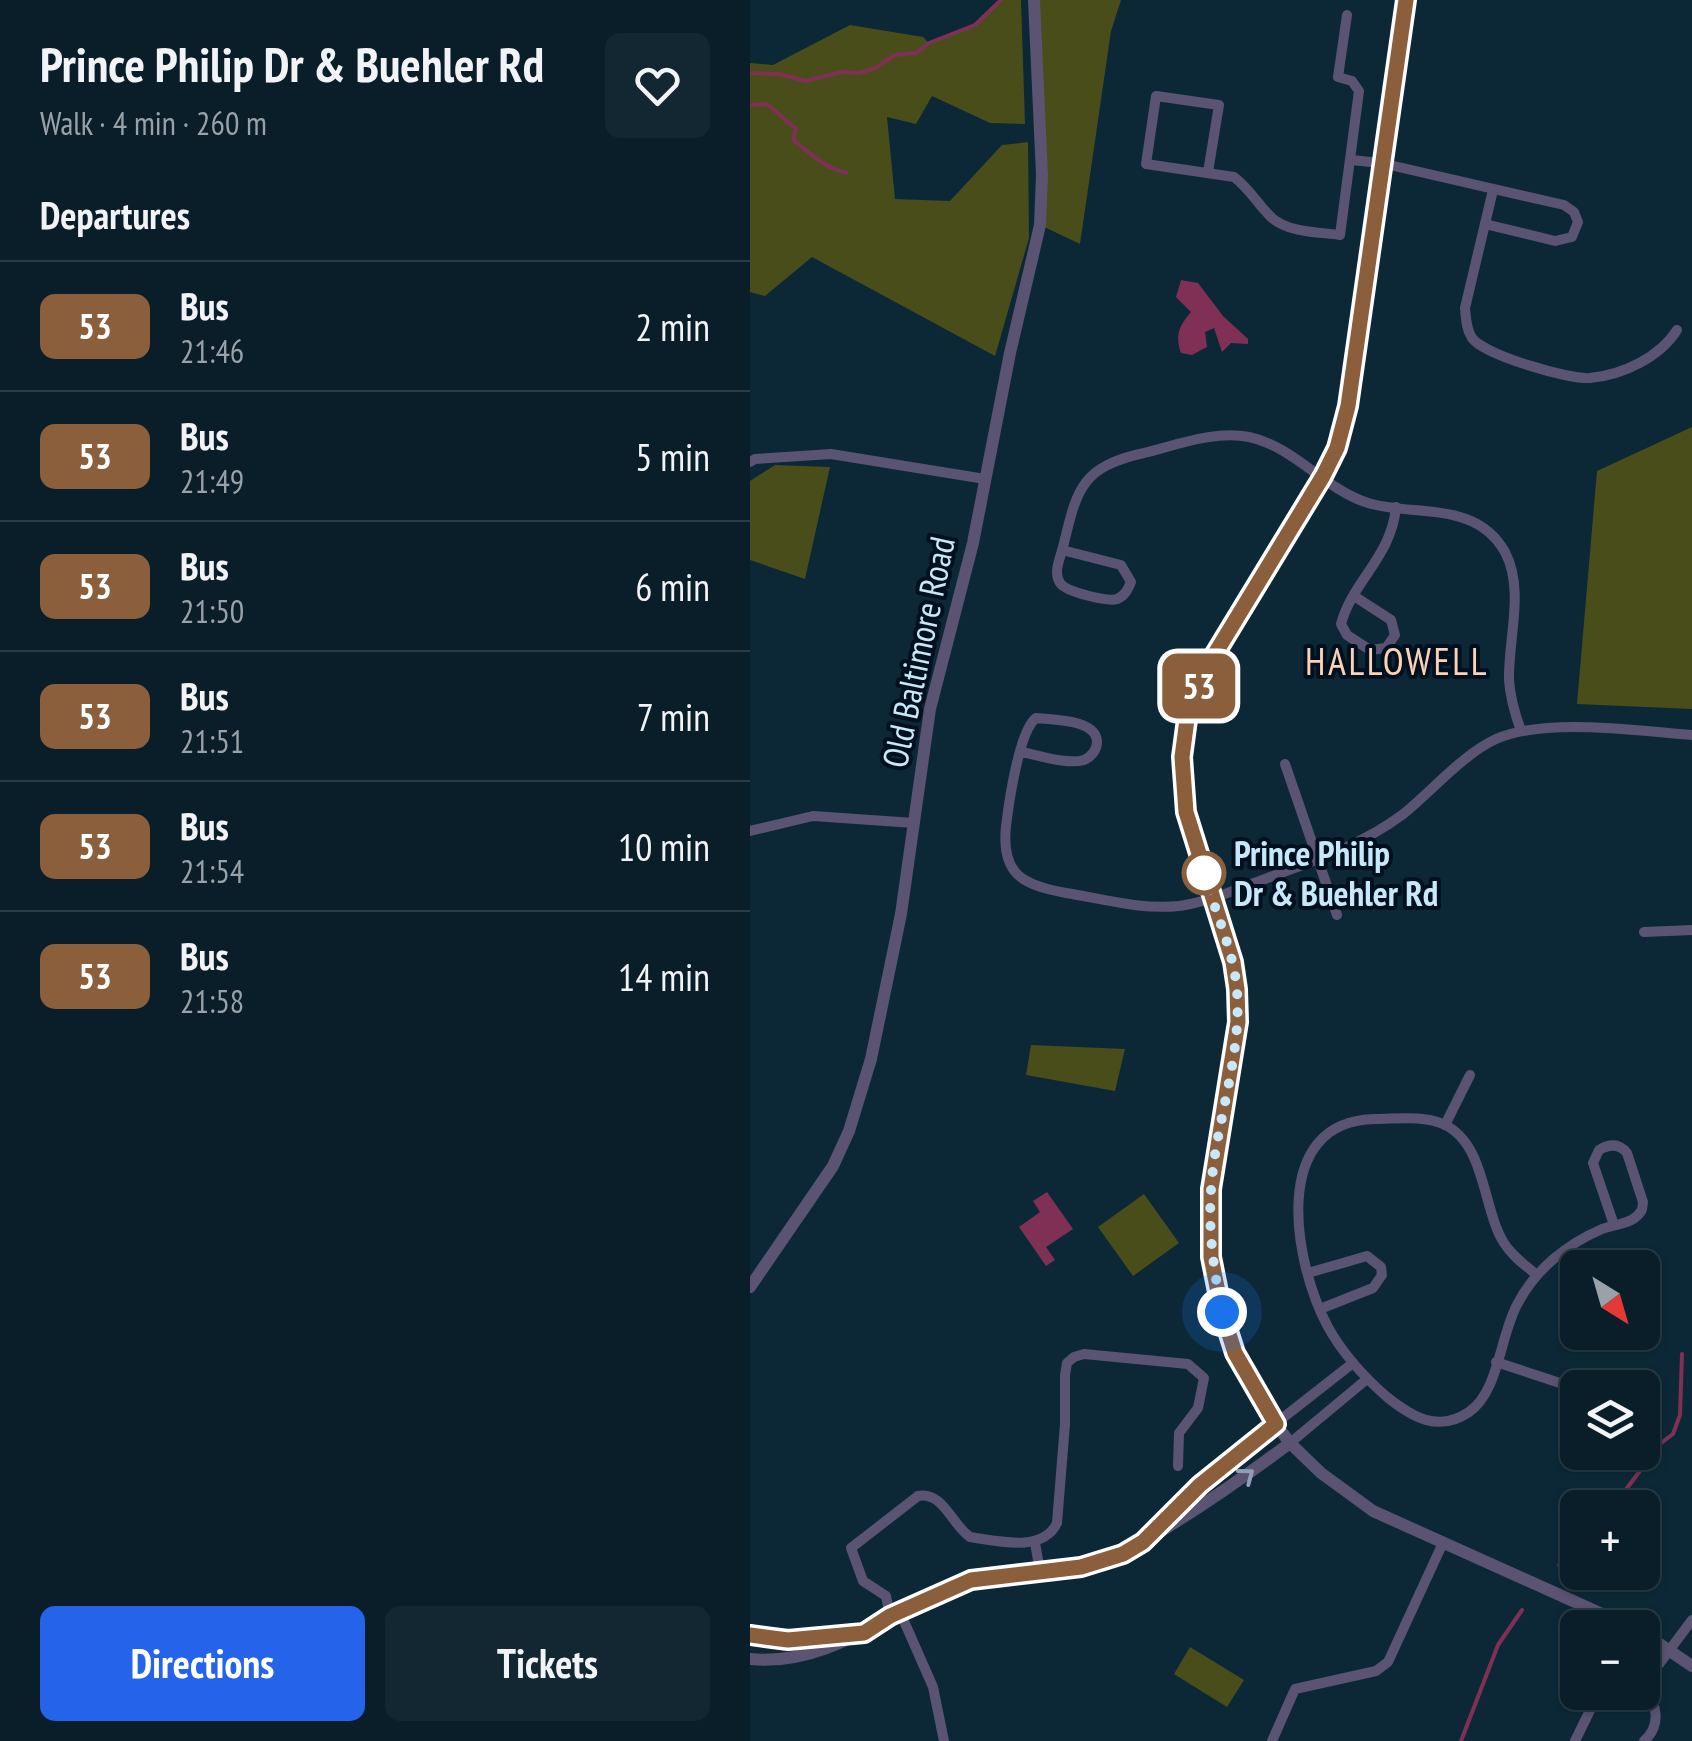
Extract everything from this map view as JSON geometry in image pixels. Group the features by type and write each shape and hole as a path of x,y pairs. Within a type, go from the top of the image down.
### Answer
{"street":[{"name":"Old Baltimore Road","path":"750,1287 832,1166 849,1131 877,1030 902,914 930,710 973,543 1010,353 1040,226 1042,175 1034,0"},
{"path":"1406,0 1348,406 1337,448 1210,662 1188,712 1182,791 1233,962 1238,1022 1211,1189 1211,1257 1235,1353 1276,1424 1321,1473 1372,1511 1592,1610"},
{"path":"1208,172 1219,105 1156,96 1146,164 1234,177 1273,219 1287,227 1340,235 1359,92 1352,82 1338,77 1347,15"},
{"path":"1352,160 1380,163 1570,208 1578,217 1572,237 1556,241 1485,224"},
{"path":"1493,190 1466,308 1466,326 1473,340 1487,351 1587,378 1624,370 1666,348 1677,330"},
{"path":"1062,550 1122,565 1130,577 1127,591 1111,600 1066,589 1056,570 1072,506 1081,487 1103,467 1121,458 1212,438 1246,436 1275,445 1366,502 1448,513 1473,521 1495,538 1513,572 1510,697 1520,732"},
{"path":"750,462 831,454 985,479"},
{"path":"1354,596 1390,620 1395,635 1386,648 1370,650 1343,630 1342,618 1354,596 1390,539 1396,507"},
{"path":"1021,752 1086,760 1097,743 1088,726 1036,718 1028,724 1021,752 1005,842 1006,862 1018,877 1056,891 1151,907 1180,906 1212,898 1372,835 1482,748 1520,732 1584,727 1692,734"},
{"path":"1285,764 1337,915"},
{"path":"750,831 813,816 914,823"},
{"path":"1644,932 1692,930"},
{"path":"1445,1125 1470,1076"},
{"path":"1536,1275 1503,1242 1472,1155 1464,1141 1445,1125 1418,1119 1342,1123 1318,1140 1305,1162 1299,1223 1308,1273 1320,1309 1367,1379 1419,1419 1441,1422 1458,1418 1477,1406 1486,1393 1508,1324 1536,1275 1574,1244 1637,1216 1643,1202 1626,1153 1622,1147 1613,1145 1599,1150 1593,1163 1614,1224"},
{"path":"1308,1273 1367,1256 1381,1267 1382,1275 1373,1288 1320,1309"},
{"path":"944,1741 933,1686 886,1596 863,1581 851,1548 918,1496 926,1494 936,1498 970,1538 1035,1543 1046,1538 1057,1523 1065,1424 1064,1374 1074,1357 1084,1354 1188,1364 1198,1370 1204,1378 1203,1389 1198,1408 1180,1432 1178,1466"},
{"path":"1496,1362 1560,1383"},
{"path":"1143,1542 1200,1485 1353,1363"},
{"path":"750,1659 784,1659 828,1648 971,1580 1099,1563 1207,1504 1367,1379"},
{"path":"1035,1543 1040,1572"},
{"path":"1272,1741 1295,1689 1376,1671 1388,1662 1442,1545"},
{"path":"1660,1663 1692,1620"},
{"path":"750,1635 788,1640 864,1633"},
{"path":"1660,1642 1692,1666"},
{"path":"1575,1741 1590,1710"},
{"path":"1644,1741 1653,1731 1655,1710"},
{"path":"1278,1728 1281,1741"}],"green space":[{"path":"1001,0 1021,0 1025,124 990,123 932,96 916,124 887,117 895,199 950,201 1002,145 1028,142 1029,238 995,356 812,257 765,296 750,292 750,63 773,65 850,25 923,37 929,43 975,25"},
{"path":"1034,0 1121,0 1111,31 1080,244 1040,225"},
{"path":"1692,427 1692,709 1577,704 1597,471"},
{"path":"775,465 830,467 805,579 750,560 750,481"},
{"path":"1031,1045 1125,1049 1115,1091 1026,1075"},
{"path":"1144,1194 1179,1243 1133,1276 1098,1227"},
{"path":"1190,1647 1244,1680 1227,1707 1174,1674"}],"shaded area":[{"path":"1181,280 1198,283 1223,316 1248,339 1248,344 1231,343 1222,352 1214,328 1205,332 1207,347 1192,355 1181,353 1179,331 1191,312 1176,297"},
{"path":"1047,1192 1073,1229 1046,1247 1055,1260 1046,1266 1019,1227 1040,1212 1033,1201"}],"waterway":[{"path":"750,73 779,74 806,81 841,72 859,73 895,55 916,53 929,43 975,25 1001,0"},
{"path":"750,105 767,104 796,129 793,140 824,164 847,173"},
{"path":"1626,1490 1661,1443 1673,1434 1680,1415 1682,1354"},
{"path":"1461,1741 1498,1645 1522,1610"}],"bus line":[{"name":"53","path":"750,1635 788,1640 864,1633 890,1616 971,1580 1081,1567 1123,1554 1143,1542 1200,1485 1276,1424 1235,1353 1211,1257 1211,1189 1238,1022 1237,989 1233,962 1186,812 1182,757 1188,712 1210,662 1337,448 1348,406 1406,0"}],"place":[{"name":"Prince Philip Dr & Buehler Rd","path":"1204,873"}],"district":[{"name":"HALLOWELL","path":"1397,660"}],"route":[{"path":"1204,873 1233,962 1237,989 1238,1022 1211,1189 1211,1257 1222,1312"}]}
